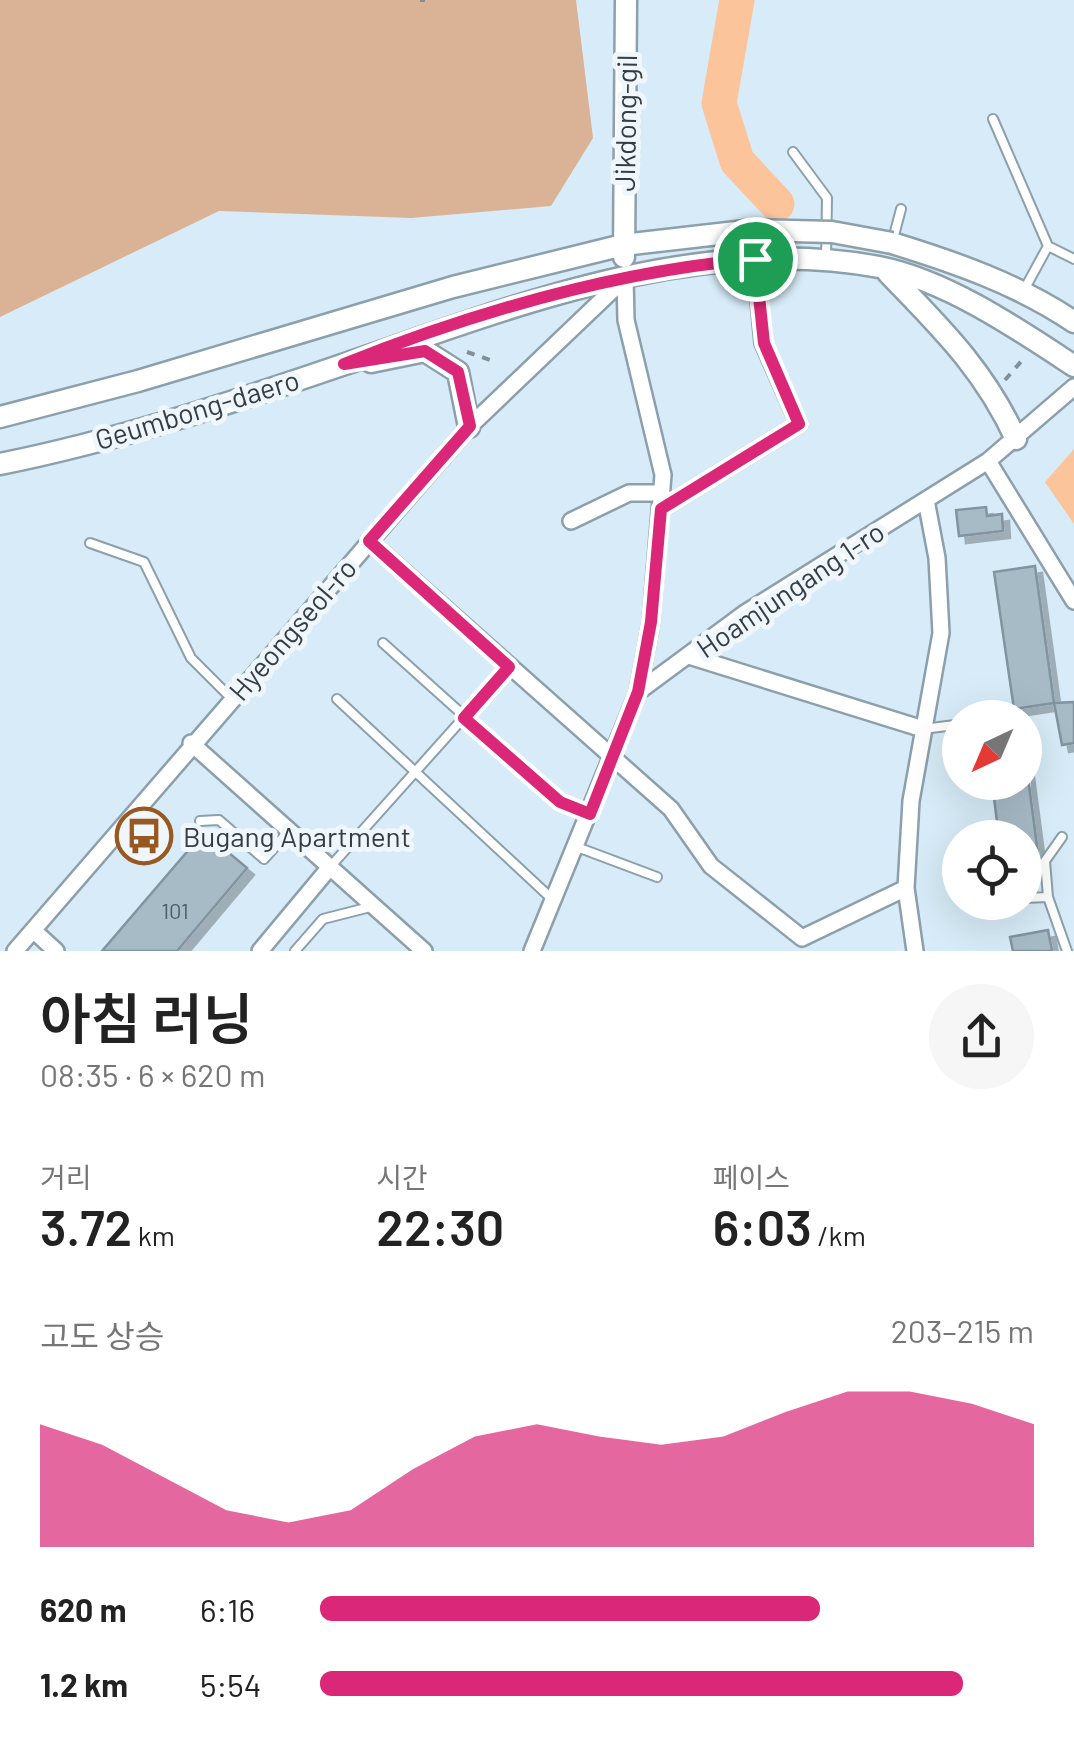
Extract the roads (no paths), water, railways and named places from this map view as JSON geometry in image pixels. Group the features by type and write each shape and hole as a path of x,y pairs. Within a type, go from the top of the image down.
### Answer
{"street":[{"name":"Jikdong-gil","path":"625,278 620,216 628,182 626,0"},
{"name":"Geumbong-daero","path":"0,417 138,381 452,287 623,245 754,230 832,232 892,243 942,258 1074,322"},
{"name":"Geumbong-daero","path":"0,464 140,429 344,364 463,320 683,265 755,259 883,268 960,298 1074,366"},
{"path":"570,520 629,493 662,501 799,424 764,343 755,259"},
{"path":"883,268 967,355 994,392 1016,439"},
{"name":"Hyeongseol-ro","path":"15,951 470,426 625,278"},
{"path":"532,951 638,692 651,622 662,501 657,438 626,320 625,278"},
{"path":"344,364 425,351 458,372 470,426"},
{"name":"Hoamjungang 1-ro","path":"638,692 745,612 988,461 1071,389"},
{"path":"988,461 1074,602"},
{"path":"915,951 906,888 911,801 941,633 937,558 926,500"},
{"path":"369,541 672,808 711,866 802,938 906,888"},
{"path":"689,656 924,730"},
{"path":"192,743 424,951"},
{"path":"260,951 330,868"},
{"path":"33,930 56,951"}],"lane":[{"path":"992,119 1048,246 1074,259"},
{"path":"793,152 827,198 826,261"},
{"path":"892,243 902,209"},
{"path":"1023,294 1048,246"},
{"path":"90,543 144,562 191,658 231,698"},
{"path":"382,643 560,802 590,814"},
{"path":"330,868 509,667"},
{"path":"337,700 555,901"},
{"path":"924,730 942,728"},
{"path":"200,821 219,820 264,859 290,831"},
{"path":"1062,837 1046,861 1048,896 1067,951"},
{"path":"577,848 656,877"},
{"path":"1042,897 1048,896"},
{"path":"295,951 323,919 374,906"}],"waterway":[{"path":"737,0 719,103 737,161 777,204"}],"place":[{"name":"Bugang Apartment","path":"144,836"}]}
